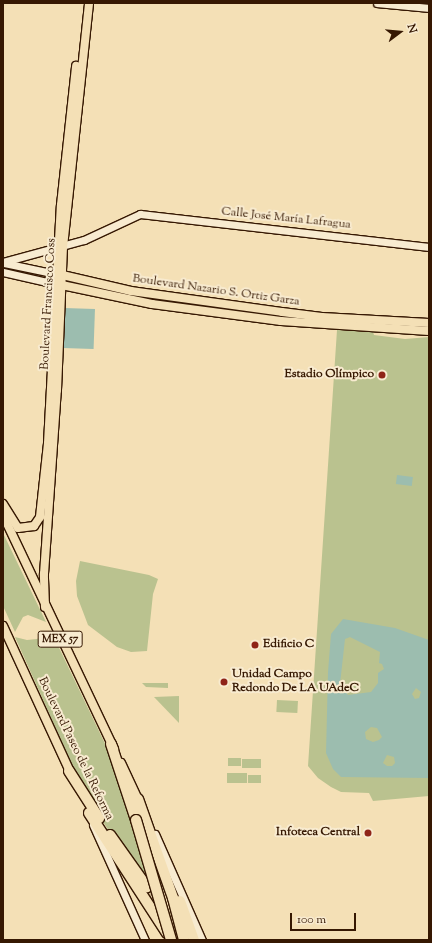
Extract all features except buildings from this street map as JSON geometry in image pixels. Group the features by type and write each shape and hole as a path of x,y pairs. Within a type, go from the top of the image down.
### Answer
{"highway":[{"name":"Boulevard Paseo de la Reforma","path":"111,744 136,820 171,940"},
{"path":"69,771 147,887"},
{"path":"138,799 164,870 184,940"},
{"name":"Boulevard Paseo de la Reforma","path":"88,813 147,906 171,940"},
{"path":"158,841 194,940"},
{"path":"147,906 166,940"}],"main road":[{"name":"Boulevard Francisco Coss","path":"45,607 44,574 60,247 84,3"},
{"name":"Boulevard Francisco Coss","path":"60,247 89,3"},
{"path":"377,3 429,8"},
{"name":"Calle José María Lafragua","path":"60,247 100,233 140,214 429,247"},
{"path":"3,262 60,247"},
{"name":"Boulevard Nazario S. Ortiz Garza","path":"3,262 131,291 322,317 429,323"},
{"name":"Boulevard Nazario S. Ortiz Garza","path":"3,272 152,304 281,321 429,331"},
{"name":"Boulevard Francisco Coss","path":"3,504 18,528 34,526 40,517 48,443 59,285"},
{"name":"Boulevard Paseo de la Reforma","path":"3,515 45,607 138,799"},
{"path":"3,527 11,533"},
{"name":"Boulevard Paseo de la Reforma","path":"3,626 88,813"},
{"path":"138,799 202,940"},
{"path":"88,813 145,940"}],"green space":[{"path":"337,330 373,332 374,335 405,339 429,337 429,796 373,801 369,793 341,792 331,787 318,778 308,766"},
{"path":"3,533 46,622 28,615 23,617 15,632 3,606"},
{"path":"80,561 149,575 158,579 153,594 147,651 131,652 117,647 88,625 77,596 76,581"},
{"path":"51,631 110,754 153,893 110,833 82,787 15,637 27,640 37,639"},
{"path":"142,683 168,683 168,688 146,687"},
{"path":"179,696 179,723 154,697"},
{"path":"277,700 298,701 297,713 276,712"},
{"path":"228,758 241,758 241,766 228,766"},
{"path":"242,759 261,759 261,768 242,768"},
{"path":"227,773 247,773 247,783 227,783"},
{"path":"248,775 261,775 261,783 248,783"}],"shaded area":[{"path":"64,308 95,309 94,349 63,348"},
{"path":"397,475 413,477 412,486 396,484"},
{"path":"343,619 395,628 429,640 429,778 341,777 333,769 326,753 328,672 331,634","holes":["350,637 380,652 379,663 382,664 384,669 378,673 378,683 371,692 348,695 344,689 336,688 340,684 345,639","416,688 421,692 419,698 415,699 412,694","371,727 377,728 382,737 373,742 366,739 365,732","387,755 394,757 395,763 392,766 387,766 383,763"]}],"tunnel":[{"path":"147,887 183,938"}],"place":[{"name":"Estadio Olímpico","path":"382,375"},
{"name":"Edificio C","path":"255,645"},
{"name":"Unidad Campo Redondo De LA UAdeC","path":"224,682"},
{"name":"Infoteca Central","path":"368,833"}]}
